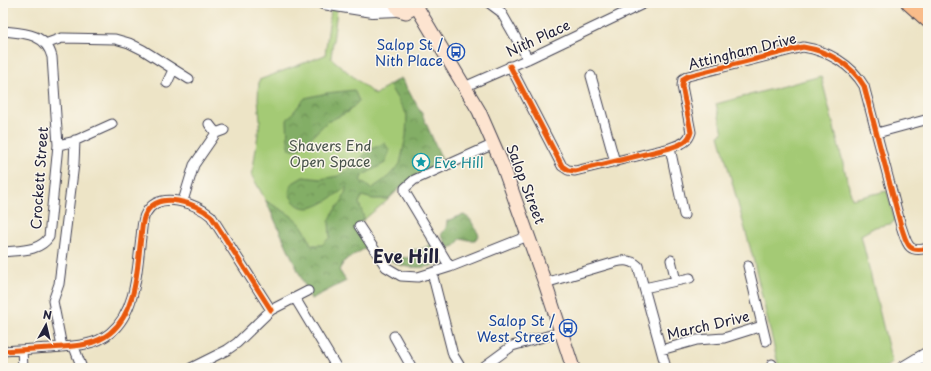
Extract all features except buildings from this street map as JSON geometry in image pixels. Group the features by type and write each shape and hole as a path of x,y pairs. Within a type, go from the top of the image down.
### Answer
{"main road":[{"path":"909,3 928,20"},
{"name":"Salop Street","path":"404,6 425,22 478,111 494,144 545,283 573,368"}],"street":[{"path":"323,3 374,11 404,6"},
{"path":"489,3 501,12 528,59"},
{"name":"Nith Place","path":"464,87 528,59 628,6 645,3"},
{"path":"3,31 35,35 45,44 62,38 115,39 143,50 189,79"},
{"name":"Crockett Street","path":"3,252 33,248 45,244 49,237 58,145 52,57 50,48 45,44"},
{"name":"Attingham Drive","path":"510,66 562,166 568,170 575,171 670,148 684,143 690,137 691,132 682,86 683,79 688,76 803,47 815,49 837,59 857,74 864,86 901,226 908,245 912,250 920,251 928,248"},
{"path":"167,83 174,70"},
{"path":"591,76 615,162"},
{"path":"877,133 928,120"},
{"path":"58,145 75,140 112,124"},
{"path":"183,201 194,165 220,132 210,124"},
{"path":"62,347 53,301 59,284 74,164 75,140"},
{"path":"450,267 405,192 405,188 414,180 494,144"},
{"path":"670,148 684,215"},
{"path":"3,351 74,347 95,342 104,338 114,330 132,298 145,213 156,204 164,201 183,201 204,210 211,216 271,310"},
{"path":"359,226 386,267 401,276 418,277 432,273 528,236"},
{"path":"545,283 623,260 631,261 638,266 666,368"},
{"path":"671,260 676,281"},
{"name":"March Drive","path":"748,266 766,341"},
{"path":"432,273 453,355 461,368"},
{"path":"644,288 690,278"},
{"path":"196,367 237,344 271,310 308,291"},
{"path":"295,298 337,368"},
{"name":"March Drive","path":"661,350 697,340 724,338 762,326"},
{"path":"482,368 512,346 561,332"},
{"path":"394,336 412,368"},
{"path":"74,347 82,368"},
{"path":"22,350 23,368"},
{"path":"903,368 928,353"}],"green space":[{"name":"Shavers End Open Space","path":"331,9 337,10 331,58 375,95 401,78 422,114 409,180 356,227 369,246 345,260 339,270 346,281 329,289 308,291 266,201 252,176 260,120 258,99 259,80 325,55"},
{"path":"821,76 852,199 887,191 895,221 890,224 875,227 861,235 892,363 884,368 779,368 753,258 719,135 723,133 716,104"},
{"path":"401,78 422,114 443,162 420,174 388,199 373,199 362,196 359,203 364,218 356,227 369,246 345,260 339,270 346,281 311,299 266,201 294,218 304,229 311,245 322,245 330,237 329,222 334,211 342,201 347,187 324,202 308,208 301,207 294,202 289,193 291,184 303,177 321,179 338,176 355,165 368,151 384,143 390,150 385,163 363,175 360,180 371,189 387,178 400,164 406,136 407,115 389,85"},
{"path":"354,90 359,101 348,112 327,122 299,149 290,149 287,120 305,98 327,93"},
{"path":"464,215 470,219 479,235 475,240 461,238 455,246 449,248 441,235 446,228 447,221"},
{"path":"431,244 439,256 437,265 407,267 390,260 389,254 398,254 398,257 411,258 411,250 422,249"}],"cycle path":[{"path":"510,66 562,166 568,170 575,171 670,148 686,141 691,132 682,86 683,79 688,76 803,47 830,55 846,65 859,78 864,86 905,237 909,246 912,248 928,248"},
{"path":"3,351 81,345 96,341 110,333 119,324 131,301 137,275 142,224 145,215 152,206 168,200 187,203 211,216 271,310"}],"place":[{"name":"Salop St / Nith Place","path":"456,52"},
{"name":"Eve Hill","path":"421,162"},
{"name":"Salop St / West Street","path":"568,328"}],"district":[{"name":"Eve Hill","path":"406,255"}]}
